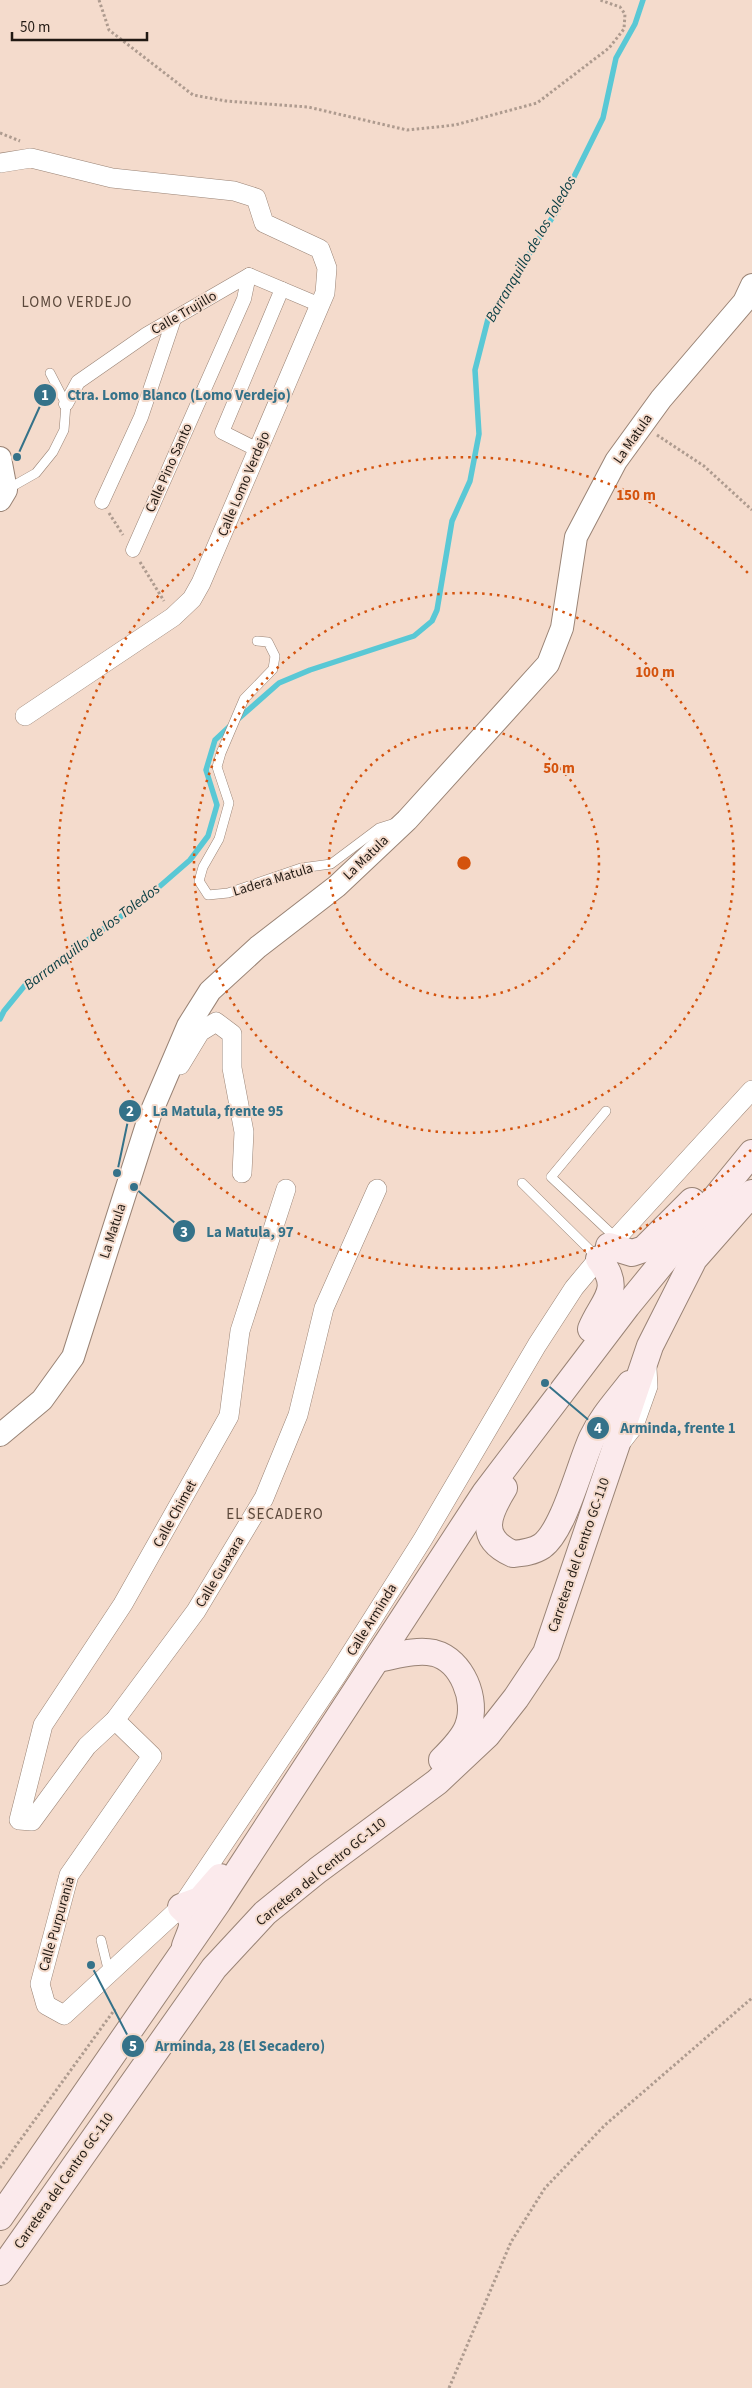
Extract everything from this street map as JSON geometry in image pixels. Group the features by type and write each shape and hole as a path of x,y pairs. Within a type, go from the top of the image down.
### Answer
{"main road":[{"path":"0,2217 182,1954 485,1493 626,1306 752,1153"},
{"path":"731,1177 695,1198 644,1249 632,1253 608,1248 606,1267 612,1283 610,1296 593,1324 567,1383 490,1512 490,1533 495,1543 513,1554 533,1551 544,1544 556,1528 592,1437 647,1354 694,1259 752,1193"},
{"name":"Carretera del Centro GC-110","path":"0,2272 214,1968 265,1913 437,1782 487,1735 516,1698 546,1653 647,1354"},
{"path":"377,1659 412,1653 435,1654 453,1664 464,1680 470,1702 468,1727 451,1751 391,1816"},
{"path":"182,1954 193,1924 191,1916 181,1907 200,1900 214,1886 253,1826 340,1713"}],"street":[{"name":"Calle Lomo Verdejo","path":"0,163 31,158 112,178 234,191 256,198 264,223 320,249 328,268 325,293 201,583 192,599 173,617 25,716"},
{"path":"249,275 320,304"},
{"name":"Calle Trujillo","path":"66,404 78,382 147,334 249,275"},
{"name":"Calle Pino Santo","path":"133,550 244,299 249,275"},
{"name":"La Matula","path":"0,1435 42,1400 73,1357 150,1115 188,1026 210,991 258,947 337,886 407,820 548,664 562,628 576,537 616,462 662,399 744,302 752,285"},
{"path":"258,450 222,432 282,289"},
{"path":"102,502 140,417 174,319"},
{"path":"0,458 3,495"},
{"path":"150,1115 200,1032 216,1022 232,1034 232,1068 244,1132 242,1173"},
{"name":"Calle Arminda","path":"64,2015 181,1907 342,1667 423,1539 537,1345 574,1288 752,1090"},
{"name":"Calle Chimet","path":"19,1820 43,1725 123,1604 229,1416 240,1331 286,1189"},
{"name":"Calle Guaxara","path":"19,1820 32,1821 87,1746 115,1720 196,1611 264,1498 298,1415 324,1308 377,1189"},
{"name":"Calle Purpurania","path":"64,2015 46,2005 40,1984 69,1875 152,1756 115,1720"}],"lane":[{"path":"50,373 66,404"},
{"name":"Calle Trujillo","path":"3,495 36,473 53,452 64,430 66,404"},
{"name":"Ladera Matula","path":"257,641 268,642 276,656 273,669 244,699 217,767 229,803 219,839 203,867 199,881 208,895 228,893 301,868 331,864 379,828 407,820"},
{"path":"606,1111 551,1177 608,1248"},
{"path":"522,1183 608,1248"},
{"path":"101,1940 109,1973"}],"path":[{"path":"99,0 109,30 193,94 226,101 308,107 407,130 455,125 537,103 609,48 624,28 625,14 620,7 600,0"},
{"path":"642,425 704,466 752,510"},
{"path":"449,2388 511,2242 546,2188 605,2125 752,1998"},
{"path":"0,2168 121,2002"}],"waterway":[{"name":"Barranquillo de los Toledos","path":"237,720 279,683 310,670 414,636 432,621 437,610 452,521 470,481 479,434 475,370 488,319 559,207 603,118 616,58 635,24 643,0"},
{"name":"Barranquillo de los Toledos","path":"0,1019 4,1011 26,984 144,900 190,860 208,836 217,805 206,770 215,740 230,726"}],"place":[{"name":"Ctra. Lomo Blanco (Lomo Verdejo)","path":"17,457"},
{"name":"La Matula, frente 95","path":"117,1173"},
{"name":"La Matula, 97","path":"134,1187"},
{"name":"Arminda, frente 1","path":"545,1383"},
{"name":"Arminda, 28 (El Secadero)","path":"91,1965"}],"district":[{"name":"LOMO VERDEJO","path":"77,302"},
{"name":"EL SECADERO","path":"275,1514"}]}
